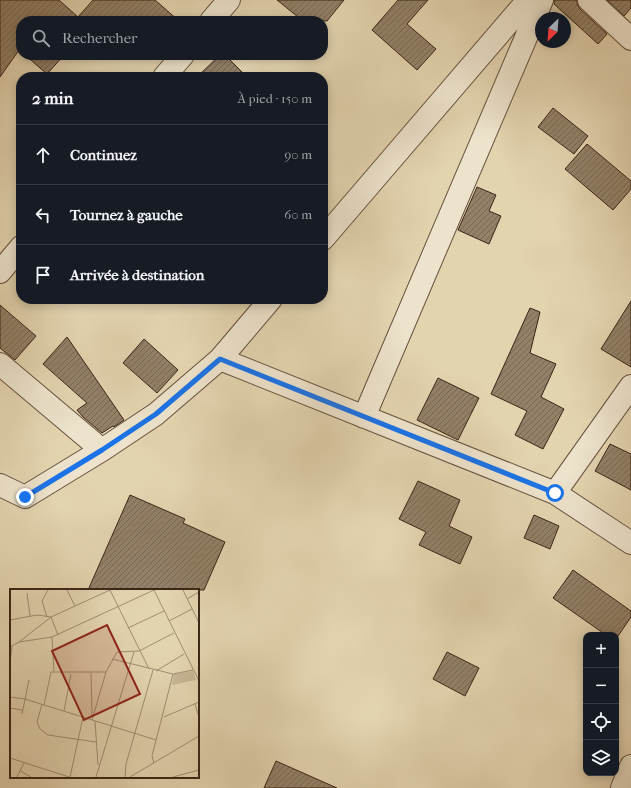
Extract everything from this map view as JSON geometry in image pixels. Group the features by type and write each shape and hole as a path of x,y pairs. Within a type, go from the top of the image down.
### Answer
{"street":[{"path":"215,16 229,0"},
{"path":"328,233 528,0"},
{"path":"364,417 542,0"},
{"path":"589,0 631,39"},
{"path":"168,72 179,60"},
{"path":"0,272 16,253"},
{"path":"0,485 25,497 102,450 156,414 220,359 267,304"},
{"path":"220,359 555,493 631,542"},
{"path":"0,364 102,450"},
{"path":"555,493 631,386"},
{"path":"622,788 631,766"}],"building":[{"path":"0,0 59,0 77,16 16,16 16,54 0,77"},
{"path":"93,0 155,0 173,16 79,16"},
{"path":"277,0 344,0 328,20 328,16 297,16"},
{"path":"398,0 428,0 407,24 436,49 417,70 372,30"},
{"path":"554,0 577,0 577,4 580,9 607,34 598,44 571,19 571,12 563,12 554,4"},
{"path":"607,0 631,0 631,8 624,16"},
{"path":"31,60 60,60 49,72 45,72"},
{"path":"215,60 230,60 242,72 202,72"},
{"path":"553,108 588,136 574,154 538,127"},
{"path":"587,144 631,181 631,189 613,210 565,169"},
{"path":"477,187 496,195 489,211 501,216 489,244 458,230"},
{"path":"631,301 631,367 601,349"},
{"path":"0,305 36,336 15,360 0,348"},
{"path":"530,308 540,312 530,353 556,364 541,397 564,409 543,449 515,435 527,411 491,394"},
{"path":"67,337 124,420 102,433 77,410 87,403 43,364"},
{"path":"144,339 178,370 157,393 123,363"},
{"path":"438,378 479,398 458,440 417,420"},
{"path":"610,444 631,454 631,490 595,471"},
{"path":"418,481 460,500 449,526 472,537 460,564 419,545 426,532 399,519"},
{"path":"130,495 185,519 183,523 225,542 204,590 88,589"},
{"path":"534,515 559,526 550,549 524,538"},
{"path":"573,570 631,611 631,617 619,635 619,632 602,632 553,598"},
{"path":"447,652 479,668 465,696 433,679"},
{"path":"276,761 337,788 264,788"}],"route":[{"path":"25,497 102,450 156,414 220,359 555,493"}]}
